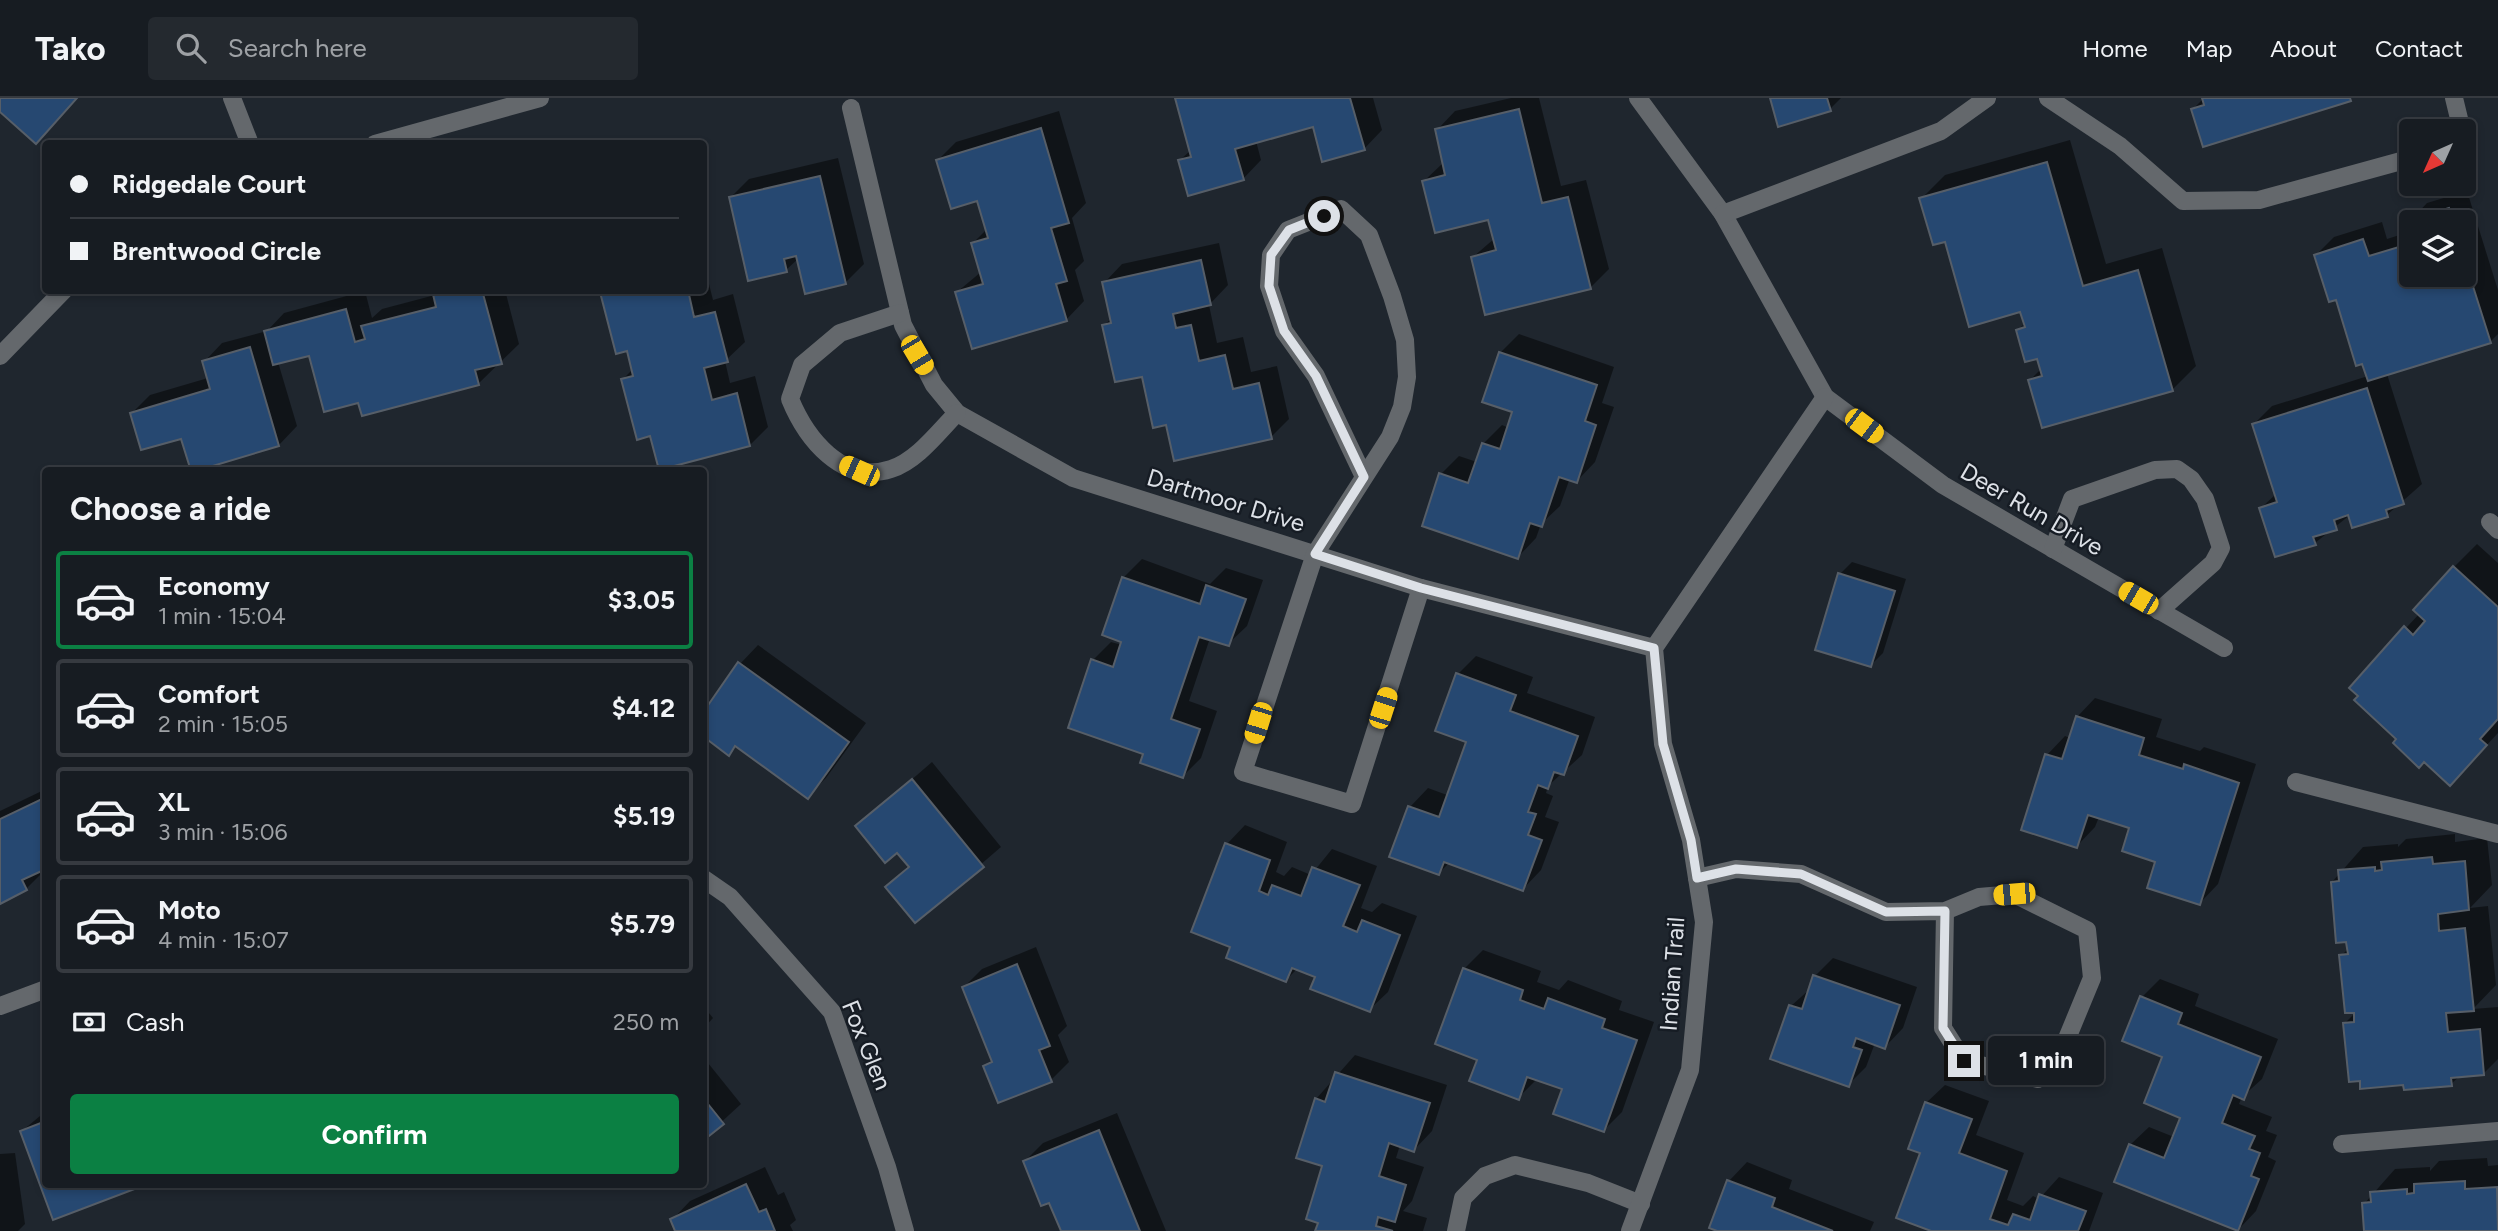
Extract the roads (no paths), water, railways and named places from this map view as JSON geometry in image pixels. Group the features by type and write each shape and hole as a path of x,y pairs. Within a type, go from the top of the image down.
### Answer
{"street":[{"path":"232,98 248,140"},
{"path":"389,140 540,98"},
{"name":"Deer Run Drive","path":"1638,98 1723,214 1825,397 1943,485 2224,648"},
{"path":"1723,214 1941,131 1987,98"},
{"path":"2048,98 2120,146 2183,201 2259,200 2399,162"},
{"path":"2454,98 2459,119"},
{"name":"Dartmoor Drive","path":"851,108 900,313 917,355 934,385 957,413 1073,478 1421,588 1654,648"},
{"path":"1364,477 1316,376 1284,331 1269,286 1271,255 1289,230 1341,209 1369,236 1405,340 1407,377 1402,407 1390,437 1315,554 1243,772 1352,804 1421,588"},
{"path":"0,356 60,294"},
{"path":"900,313 840,333 802,365 790,399 801,426 829,457 859,471 891,470 913,457 957,413"},
{"path":"1654,648 1825,397"},
{"path":"2053,549 2072,499 2155,470 2177,469 2191,480 2205,499 2221,548 2213,564 2159,611"},
{"name":"Indian Trail","path":"1630,1231 1690,1070 1704,922 1691,840 1663,744 1654,648"},
{"path":"2296,782 2498,834"},
{"path":"1697,878 1736,869 1801,874 1886,912 1945,911 1979,897 2014,894 2087,930 2092,978 2054,1070 2038,1079 1964,1061 1943,1028 1945,911"},
{"name":"Fox Glen","path":"707,881 730,897 832,1012 887,1167 905,1231"},
{"path":"0,1006 42,990"},
{"path":"2342,1144 2498,1131"},
{"path":"1456,1231 1463,1198 1485,1176 1515,1165 1588,1183 1641,1204"}]}
